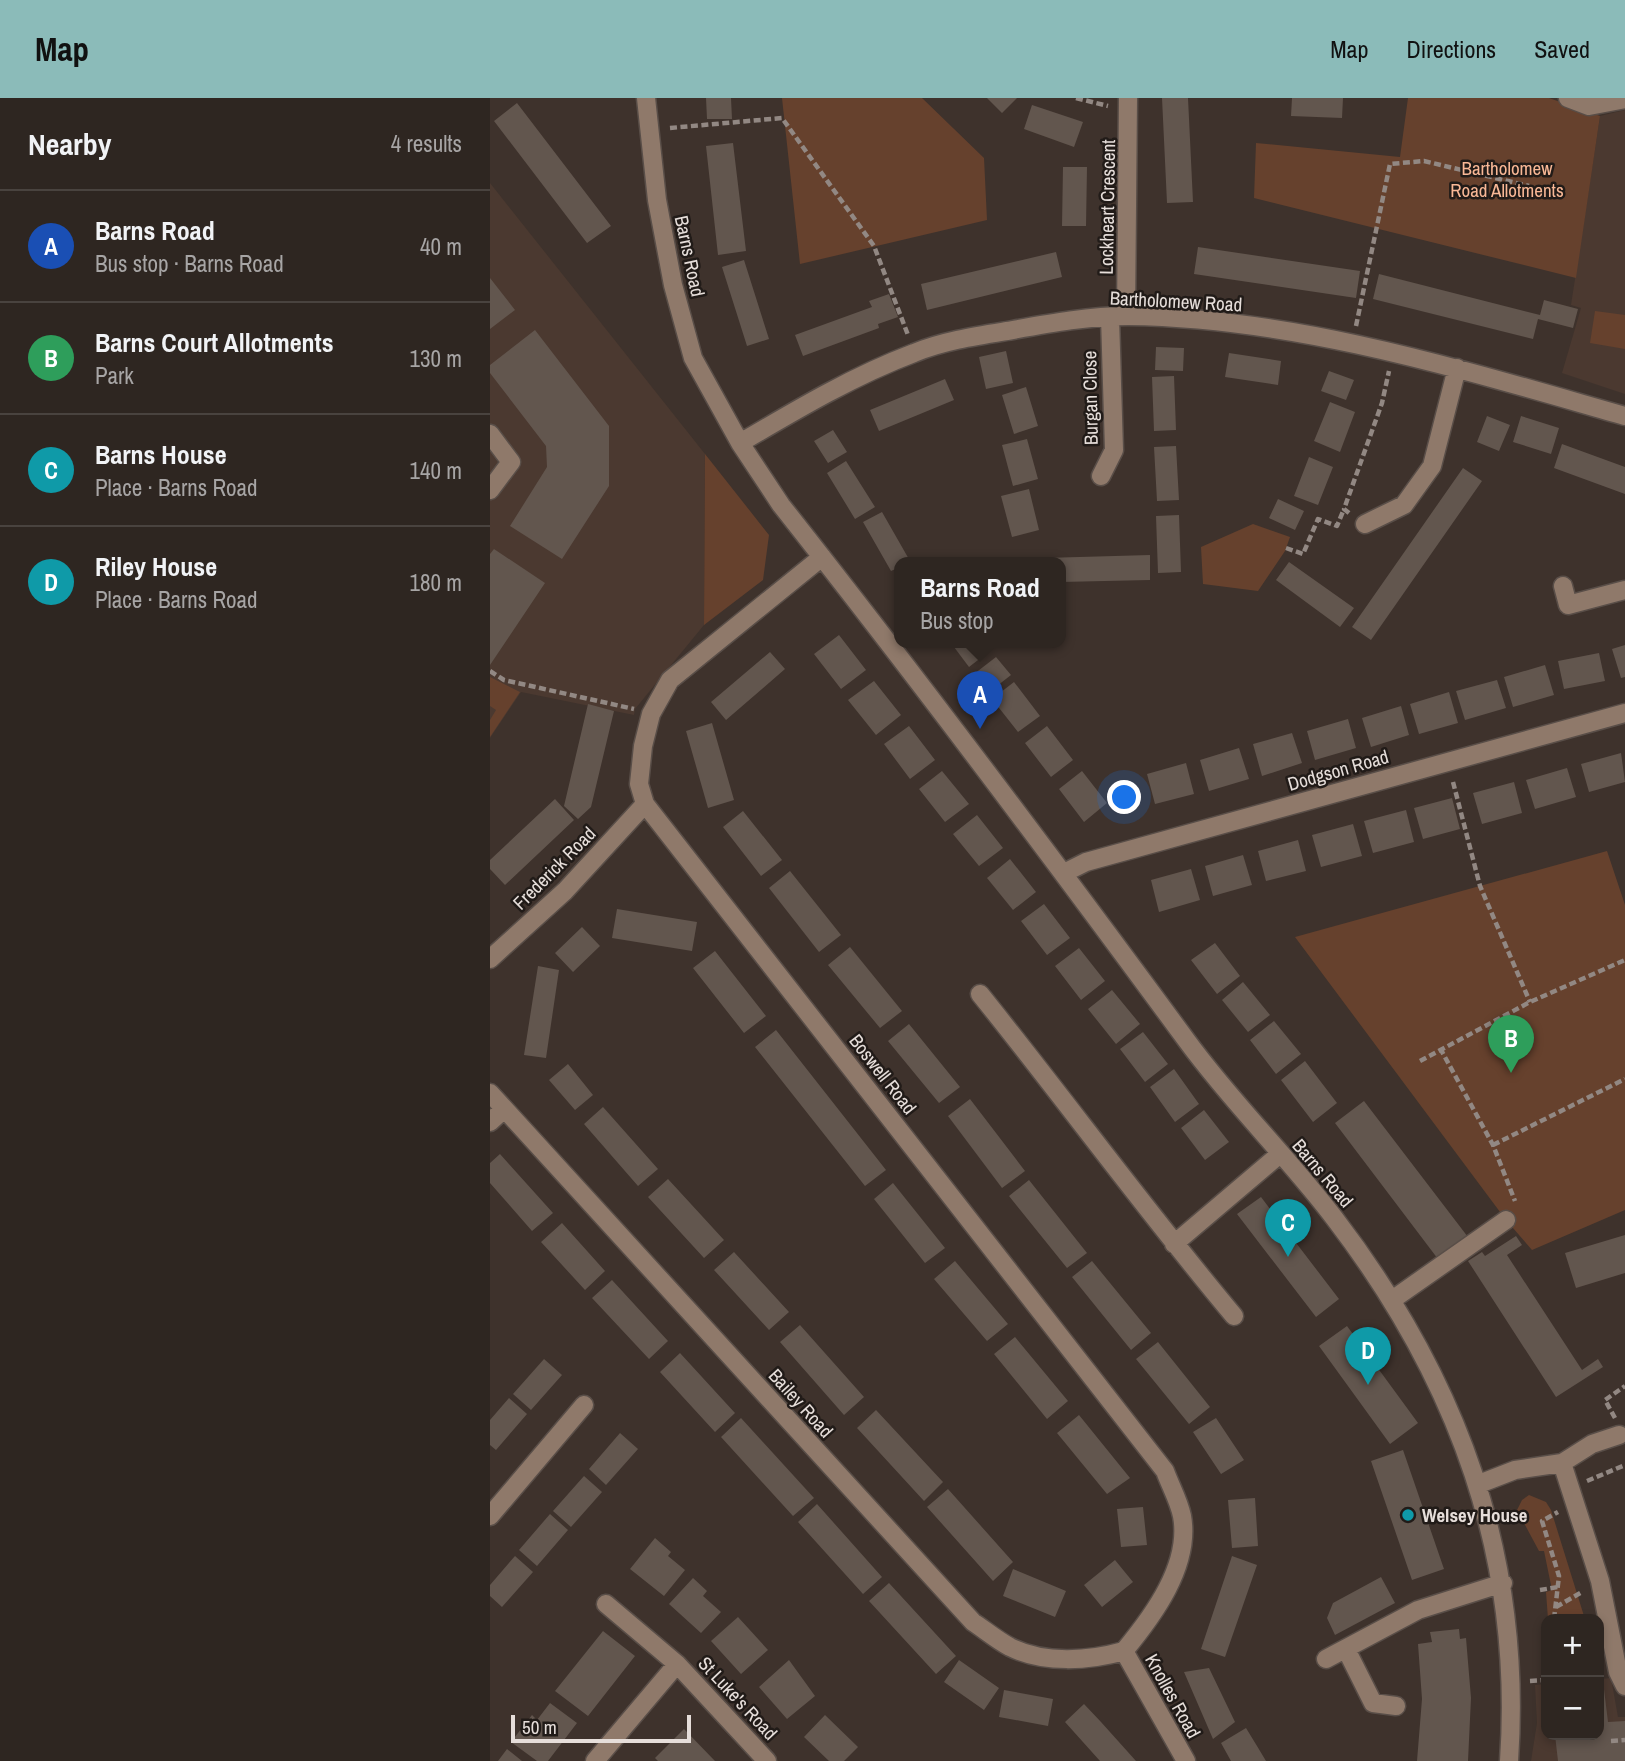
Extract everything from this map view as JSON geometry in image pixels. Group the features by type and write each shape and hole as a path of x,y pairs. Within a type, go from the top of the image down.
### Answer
{"street":[{"name":"Barns Road","path":"646,98 648,131 673,285 693,358 740,443 781,505 1064,873 1199,1057 1335,1218 1392,1300 1439,1383 1479,1484 1503,1583 1509,1683 1508,1761"},
{"path":"1568,98 1589,106 1625,99"},
{"name":"Lockheart Crescent","path":"1118,316 1128,105"},
{"name":"Bartholomew Road","path":"740,443 816,399 915,352 1040,325 1118,316 1230,321 1352,344 1457,368 1625,416"},
{"name":"Burgan Close","path":"1101,476 1114,450 1118,316"},
{"path":"1365,524 1404,505 1432,466 1457,368"},
{"path":"490,433 511,462 490,490"},
{"path":"645,804 639,785 643,746 651,714 670,680 822,557"},
{"path":"1563,586 1568,605 1625,590"},
{"name":"Dodgson Road","path":"1064,873 1086,862 1625,713"},
{"name":"Frederick Road","path":"490,959 565,891 645,804"},
{"name":"Boswell Road","path":"645,804 1165,1471 1182,1517 1181,1552 1168,1586 1148,1622 1124,1651"},
{"path":"980,994 1086,1125 1174,1244 1234,1316"},
{"name":"Bailey Road","path":"490,1093 973,1622 1011,1648 1054,1658 1101,1658 1124,1651"},
{"path":"490,1122 504,1109"},
{"path":"1174,1244 1280,1154"},
{"path":"1392,1300 1506,1220"},
{"path":"490,1516 584,1405"},
{"path":"1479,1484 1515,1471 1562,1463 1592,1444 1619,1435"},
{"path":"1562,1463 1600,1581 1618,1672 1625,1686"},
{"path":"1326,1660 1418,1610 1503,1583"},
{"name":"St Luke's Road","path":"606,1604 677,1664 767,1761"},
{"path":"1346,1649 1373,1703 1396,1706"},
{"name":"Knolles Road","path":"1124,1651 1186,1761"},
{"name":"St Luke's Road","path":"595,1761 677,1664"}],"path":[{"path":"1076,98 1128,105"},
{"path":"648,131 782,118 874,246 915,352"},
{"path":"1352,344 1390,164 1424,161 1529,186"},
{"path":"1286,548 1303,554 1318,519 1337,526 1382,402 1392,353"},
{"path":"1344,509 1365,524"},
{"path":"490,671 504,680 594,698 651,714"},
{"path":"1447,761 1480,886 1530,1003"},
{"path":"1420,1061 1440,1048 1530,1003 1625,960"},
{"path":"1440,1048 1493,1145 1516,1203 1506,1220"},
{"path":"1493,1145 1625,1079"},
{"path":"1619,1435 1615,1417 1605,1400 1625,1386"},
{"path":"1597,1476 1625,1465"},
{"path":"1555,1614 1559,1577 1542,1521 1574,1502"},
{"path":"1556,1607 1600,1581"},
{"path":"1540,1590 1558,1587"},
{"path":"1611,1741 1625,1740"}],"shaded area":[{"path":"1625,110 1625,394 1562,373 1581,308 1571,305 1600,116"},
{"path":"490,183 705,454 704,625 635,709 634,715 521,692 490,738"},
{"path":"1611,1678 1618,1717 1625,1717 1625,1761 1531,1761 1537,1723 1535,1685 1541,1684 1541,1740 1604,1740 1604,1679"}],"green space":[{"path":"782,98 922,98 984,158 987,220 800,264"},
{"name":"Bartholomew Road Allotments","path":"1408,98 1549,98 1600,116 1576,278 1254,198 1256,143 1400,157"},
{"path":"1595,311 1625,315 1625,349 1590,343"},
{"path":"705,454 769,535 763,580 704,625"},
{"path":"1253,524 1290,537 1285,551 1258,591 1203,584 1201,547"},
{"path":"490,677 520,692 490,737 490,720 496,710 490,706"},
{"path":"1607,851 1625,905 1625,1210 1532,1250 1506,1220 1295,937"},
{"path":"1529,1495 1546,1502 1551,1510 1583,1614 1548,1614 1546,1592 1552,1590 1544,1551 1539,1551 1517,1510 1522,1500"}],"building":[{"path":"706,98 731,98 732,119 707,119"},
{"path":"987,98 1017,98 1002,113"},
{"path":"1162,98 1188,98 1193,202 1167,203"},
{"path":"1292,98 1343,98 1342,118 1291,116"},
{"path":"517,103 611,226 587,243 494,121"},
{"path":"1032,105 1083,122 1074,147 1024,129"},
{"path":"733,143 746,251 718,255 706,146"},
{"path":"1063,167 1087,167 1086,226 1062,226"},
{"path":"1198,247 1360,271 1356,298 1194,274"},
{"path":"1056,252 1062,277 927,310 921,284"},
{"path":"744,260 769,339 747,346 722,267"},
{"path":"1379,274 1540,315 1544,300 1578,309 1573,328 1538,319 1533,339 1373,299"},
{"path":"490,278 515,310 490,329"},
{"path":"889,294 898,317 878,324 879,328 803,356 795,335 872,307 869,301"},
{"path":"535,330 609,426 609,486 562,559 510,526 547,467 546,446 490,373 490,365"},
{"path":"1156,347 1184,348 1183,371 1155,370"},
{"path":"1006,351 1013,383 986,389 979,357"},
{"path":"1229,353 1281,361 1278,385 1225,377"},
{"path":"1329,371 1354,380 1346,400 1321,391"},
{"path":"1174,376 1176,430 1154,431 1152,377"},
{"path":"945,379 954,400 879,431 870,410"},
{"path":"1026,387 1038,426 1014,434 1002,395"},
{"path":"1330,402 1355,412 1340,452 1314,441"},
{"path":"1487,416 1510,425 1499,451 1477,442"},
{"path":"1521,416 1559,428 1551,454 1513,442"},
{"path":"833,430 847,452 828,463 814,441"},
{"path":"1027,439 1038,479 1013,486 1002,445"},
{"path":"1562,444 1625,467 1625,494 1554,468"},
{"path":"1176,446 1179,500 1157,501 1154,447"},
{"path":"1309,457 1333,467 1318,505 1294,496"},
{"path":"846,461 875,507 855,519 827,473"},
{"path":"1463,468 1482,481 1371,640 1352,627"},
{"path":"1029,489 1039,530 1012,537 1001,496"},
{"path":"1278,499 1304,511 1295,530 1269,518"},
{"path":"882,512 908,557 894,557 894,570 891,571 863,522"},
{"path":"1179,515 1181,572 1158,573 1156,516"},
{"path":"494,549 545,583 490,665 490,554"},
{"path":"1150,555 1150,580 1066,582 1066,557"},
{"path":"1289,562 1354,608 1340,627 1276,580"},
{"path":"839,635 866,670 841,689 814,654"},
{"path":"1625,645 1625,677 1621,678 1612,649"},
{"path":"955,648 990,648 991,650 969,667"},
{"path":"770,652 785,669 726,720 711,702"},
{"path":"1599,653 1605,681 1564,689 1558,661"},
{"path":"996,657 1011,675 988,693 974,674"},
{"path":"1545,665 1554,695 1513,707 1504,677"},
{"path":"1497,680 1506,708 1465,720 1456,691"},
{"path":"874,681 901,715 876,735 848,700"},
{"path":"1014,682 1040,716 1018,732 992,699"},
{"path":"1449,692 1458,723 1419,734 1410,704"},
{"path":"588,704 614,711 591,807 578,819 564,806"},
{"path":"1401,706 1409,735 1371,747 1362,718"},
{"path":"1348,719 1356,748 1315,760 1307,731"},
{"path":"712,723 734,800 708,808 686,731"},
{"path":"909,726 935,760 910,779 884,744"},
{"path":"1047,726 1073,760 1051,777 1025,743"},
{"path":"1292,733 1302,763 1262,776 1253,744"},
{"path":"1239,748 1249,779 1209,791 1200,760"},
{"path":"1621,753 1625,782 1589,792 1581,764"},
{"path":"1186,763 1194,794 1155,804 1147,774"},
{"path":"1567,768 1576,797 1535,809 1526,780"},
{"path":"942,771 969,804 945,822 919,789"},
{"path":"1082,771 1107,803 1084,822 1059,789"},
{"path":"1514,782 1522,813 1482,824 1473,793"},
{"path":"1452,798 1460,829 1423,839 1414,808"},
{"path":"555,799 574,820 505,885 490,869 490,860"},
{"path":"1406,810 1414,842 1373,853 1364,821"},
{"path":"743,811 782,860 761,876 723,827"},
{"path":"977,815 1003,848 979,866 953,834"},
{"path":"1353,824 1362,856 1321,867 1312,835"},
{"path":"1298,840 1306,871 1266,881 1258,851"},
{"path":"1243,855 1252,885 1213,896 1205,866"},
{"path":"1010,859 1036,892 1013,910 987,878"},
{"path":"1191,869 1200,900 1159,912 1151,880"},
{"path":"790,871 841,935 819,952 769,888"},
{"path":"1044,904 1070,938 1047,955 1021,921"},
{"path":"617,909 697,922 692,951 612,938"},
{"path":"582,927 600,946 573,972 555,953"},
{"path":"1215,943 1240,976 1217,994 1191,960"},
{"path":"850,947 902,1011 880,1028 828,965"},
{"path":"1079,948 1105,981 1081,1000 1055,966"},
{"path":"715,951 766,1016 744,1033 693,968"},
{"path":"538,966 559,970 546,1058 524,1055"},
{"path":"1243,982 1270,1015 1248,1032 1222,1000"},
{"path":"1112,990 1140,1024 1116,1044 1088,1009"},
{"path":"1274,1021 1301,1054 1276,1074 1250,1040"},
{"path":"909,1024 960,1087 939,1103 888,1041"},
{"path":"776,1030 886,1170 865,1186 755,1047"},
{"path":"1143,1032 1168,1064 1145,1082 1120,1049"},
{"path":"1305,1061 1337,1103 1313,1122 1281,1080"},
{"path":"568,1064 593,1095 575,1110 549,1080"},
{"path":"1174,1069 1199,1104 1175,1122 1150,1087"},
{"path":"970,1099 1025,1171 1002,1188 948,1116"},
{"path":"1364,1101 1471,1241 1441,1263 1335,1123"},
{"path":"603,1107 658,1169 638,1186 584,1124"},
{"path":"1204,1110 1229,1142 1205,1160 1181,1128"},
{"path":"500,1154 553,1213 532,1231 490,1183 490,1163"},
{"path":"668,1179 724,1240 704,1258 648,1197"},
{"path":"1029,1180 1087,1253 1067,1268 1009,1196"},
{"path":"893,1183 945,1248 925,1263 874,1199"},
{"path":"1261,1197 1339,1299 1316,1317 1237,1214"},
{"path":"562,1223 605,1271 585,1290 541,1242"},
{"path":"1625,1235 1625,1273 1576,1288 1565,1253"},
{"path":"1516,1236 1522,1245 1507,1255 1582,1370 1598,1359 1603,1367 1556,1397 1468,1261 1482,1252 1485,1256"},
{"path":"734,1252 789,1312 769,1330 714,1270"},
{"path":"955,1261 1008,1324 987,1341 934,1279"},
{"path":"1092,1261 1151,1333 1131,1350 1072,1277"},
{"path":"612,1280 668,1341 649,1359 592,1298"},
{"path":"800,1325 864,1397 844,1415 780,1342"},
{"path":"1347,1326 1418,1423 1390,1444 1319,1346"},
{"path":"1015,1337 1068,1401 1047,1419 994,1354"},
{"path":"1158,1342 1210,1407 1189,1424 1136,1359"},
{"path":"680,1353 735,1413 715,1432 660,1372"},
{"path":"544,1359 562,1375 531,1410 513,1394"},
{"path":"509,1398 527,1414 496,1450 490,1445 490,1420"},
{"path":"876,1410 943,1482 924,1501 857,1428"},
{"path":"1079,1415 1130,1478 1107,1494 1057,1433"},
{"path":"741,1418 814,1498 793,1516 721,1437"},
{"path":"1216,1418 1244,1460 1221,1474 1193,1432"},
{"path":"620,1433 638,1449 606,1485 589,1469"},
{"name":"Welsey House","path":"1403,1450 1444,1569 1412,1580 1371,1461"},
{"path":"584,1476 602,1492 571,1527 553,1511"},
{"path":"948,1489 1013,1562 993,1581 927,1507"},
{"path":"1255,1498 1258,1546 1232,1548 1228,1500"},
{"path":"817,1504 882,1577 863,1594 798,1522"},
{"path":"1143,1507 1147,1545 1121,1547 1117,1509"},
{"path":"550,1514 568,1530 537,1566 519,1550"},
{"path":"655,1538 671,1552 668,1556 685,1570 664,1596 630,1569"},
{"path":"515,1556 533,1572 502,1607 490,1596 490,1585"},
{"path":"1232,1556 1257,1565 1225,1657 1201,1649"},
{"path":"1115,1560 1133,1582 1102,1607 1084,1585"},
{"path":"1013,1569 1066,1591 1055,1617 1003,1596"},
{"path":"1381,1577 1395,1603 1335,1635 1327,1618 1333,1603"},
{"path":"693,1578 707,1591 703,1596 721,1612 701,1633 669,1604"},
{"path":"889,1583 956,1656 936,1674 869,1601"},
{"path":"738,1617 768,1650 741,1674 711,1641"},
{"path":"1459,1629 1460,1639 1466,1638 1471,1698 1468,1761 1417,1761 1422,1699 1418,1644 1432,1642 1430,1632"},
{"path":"603,1631 635,1656 588,1716 555,1691"},
{"path":"789,1660 815,1696 787,1719 759,1687"},
{"path":"959,1660 999,1688 984,1710 944,1682"},
{"path":"1209,1668 1235,1722 1213,1739 1184,1672"},
{"path":"1604,1689 1608,1722 1625,1721 1625,1761 1558,1761 1556,1740 1604,1740"},
{"path":"1004,1690 1053,1699 1048,1726 999,1717"},
{"path":"550,1703 577,1723 548,1761 537,1761 511,1742 532,1715 537,1720"},
{"path":"1084,1704 1136,1761 1100,1761 1065,1722"},
{"path":"825,1715 858,1747 844,1761 829,1761 804,1737"},
{"path":"1246,1728 1266,1761 1231,1761 1221,1743"},
{"path":"684,1729 715,1761 658,1761 655,1758"},
{"path":"507,1749 522,1761 498,1761"}],"place":[{"name":"Barns Road","path":"980,729"},
{"name":"Barns Court Allotments","path":"1511,1073"},
{"name":"Barns House","path":"1288,1257"},
{"name":"Riley House","path":"1368,1385"},
{"name":"Welsey House","path":"1408,1515"}]}
